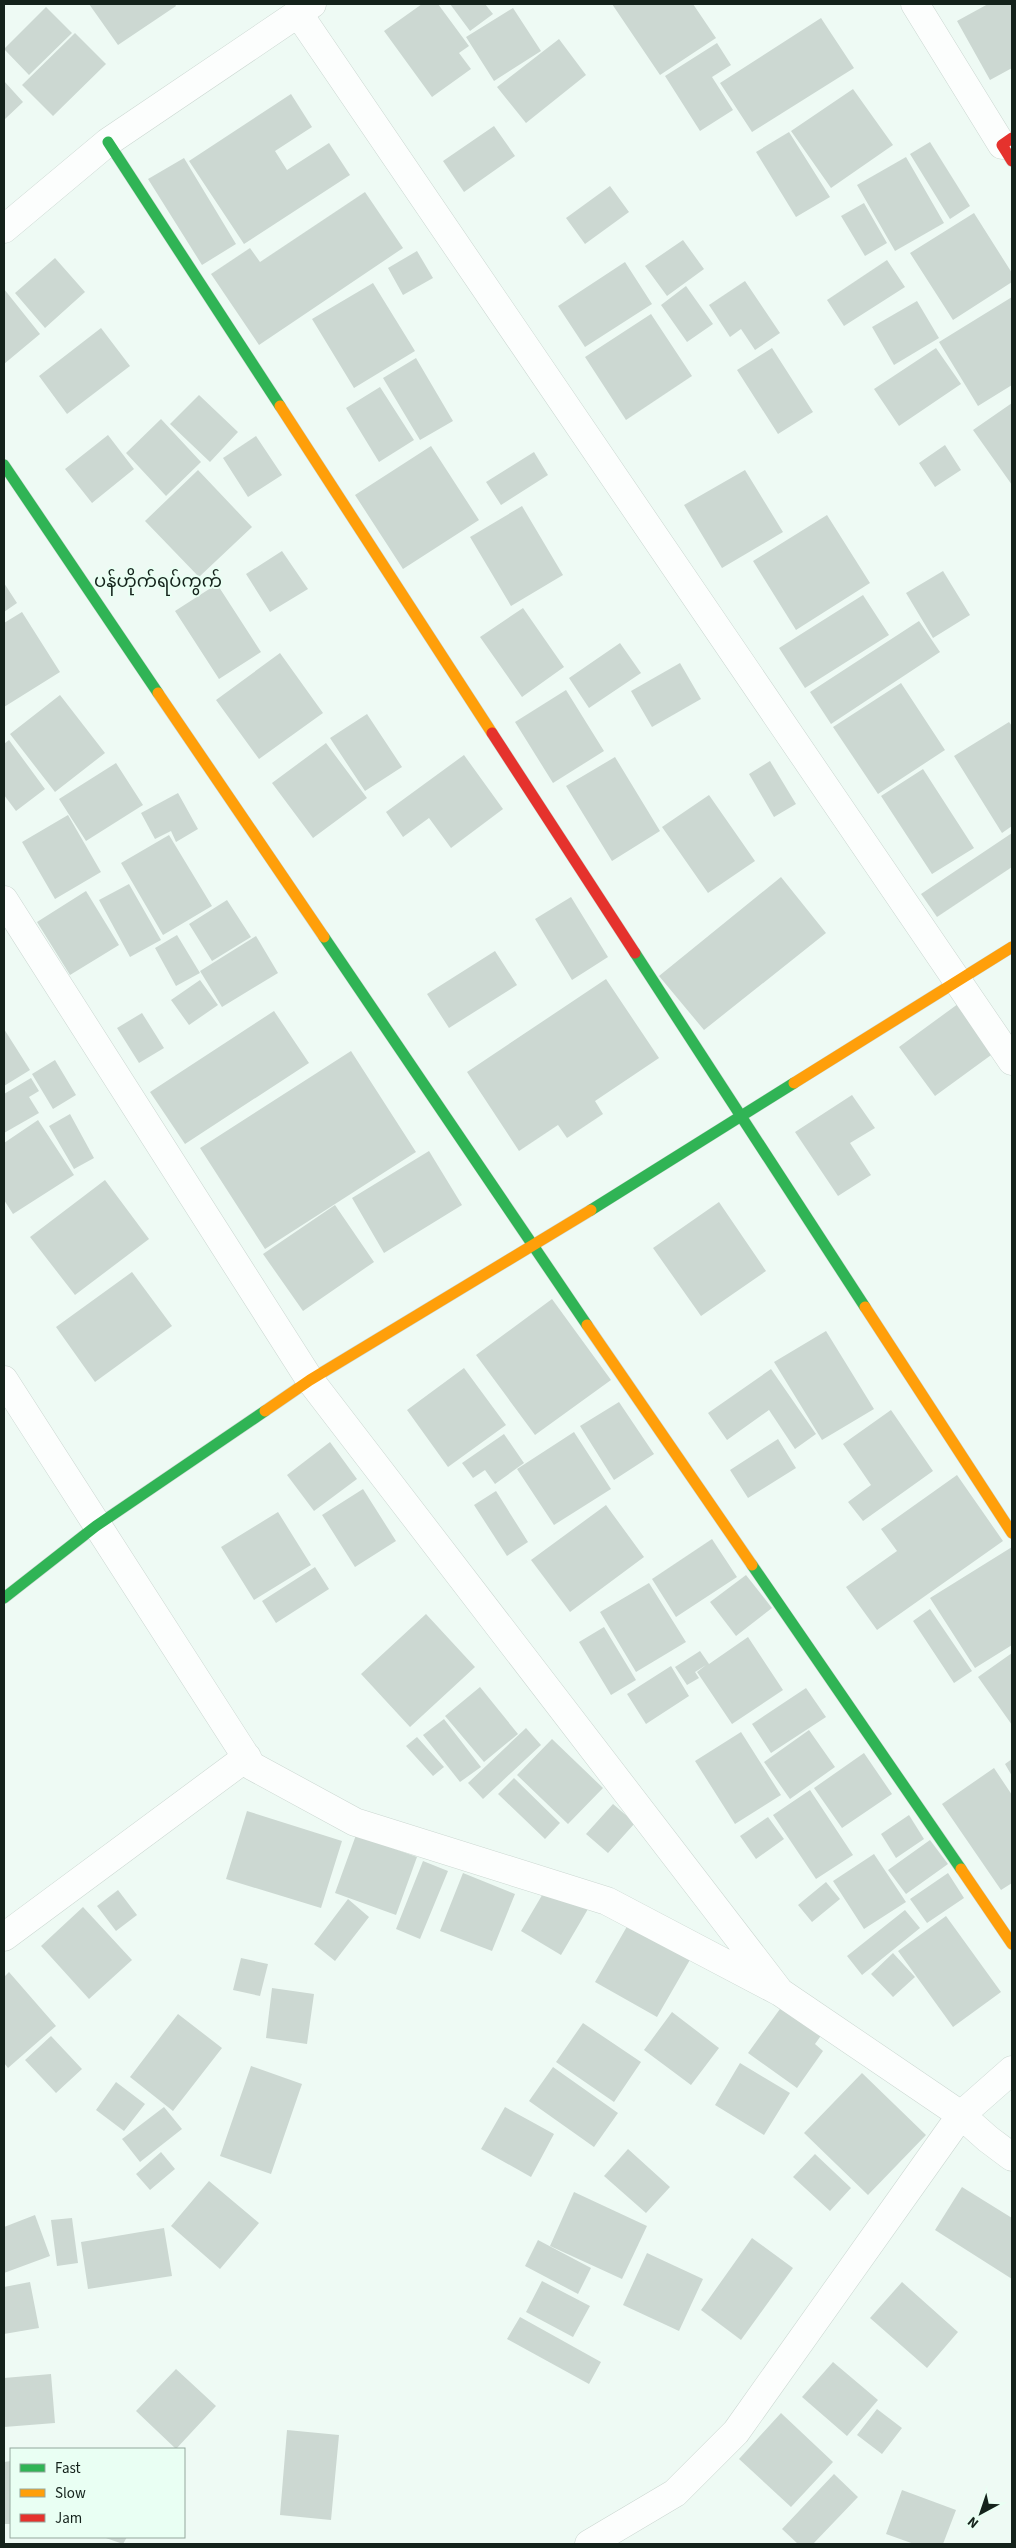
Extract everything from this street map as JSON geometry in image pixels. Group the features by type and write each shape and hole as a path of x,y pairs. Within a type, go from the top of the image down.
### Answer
{"street":[{"path":"915,4 1009,148"},
{"path":"4,229 108,142 305,8 1012,1061"},
{"path":"108,142 1012,1534"},
{"path":"4,465 533,1246 1012,1944"},
{"path":"4,900 310,1380 780,1992"},
{"path":"4,1598 96,1526 310,1380 533,1246 1012,947"},
{"path":"4,1380 96,1526 252,1766 355,1822 607,1900 780,1992 961,2115 988,2139 1012,2156"},
{"path":"4,1937 246,1757"},
{"path":"589,2544 675,2493 736,2432 961,2115 1012,2070"}],"building":[{"path":"89,4 175,4 176,6 118,45"},
{"path":"422,4 438,4 469,46 459,53 471,69 432,97 384,31"},
{"path":"450,4 485,4 493,14 470,31"},
{"path":"612,4 693,4 716,38 660,75"},
{"path":"988,4 1012,4 1012,68 990,80 957,21"},
{"path":"46,7 72,33 29,75 4,49"},
{"path":"513,8 541,51 494,81 466,37"},
{"path":"821,18 854,68 752,132 720,83"},
{"path":"75,33 106,64 53,116 22,85"},
{"path":"559,39 586,75 526,123 497,87"},
{"path":"717,43 731,65 712,77 733,110 700,131 665,76"},
{"path":"4,81 23,102 4,120"},
{"path":"853,89 893,145 831,188 791,131"},
{"path":"291,94 312,127 275,151 287,170 329,143 350,175 244,244 189,161"},
{"path":"494,126 515,156 464,192 443,161"},
{"path":"789,132 830,197 796,217 756,152"},
{"path":"930,142 970,206 950,219 910,154"},
{"path":"906,157 944,223 895,251 857,185"},
{"path":"184,158 236,244 202,265 148,179"},
{"path":"610,186 629,212 585,244 566,218"},
{"path":"365,192 403,248 259,345 211,274 250,248 260,262"},
{"path":"864,203 887,243 865,256 841,216"},
{"path":"974,213 1012,273 1012,282 953,320 910,253"},
{"path":"683,240 704,269 667,296 645,266"},
{"path":"417,251 433,278 403,295 388,268"},
{"path":"55,258 85,292 45,328 15,293"},
{"path":"887,260 905,287 844,326 827,300"},
{"path":"625,262 652,304 585,347 558,306"},
{"path":"745,281 780,333 755,350 741,329 730,337 709,305"},
{"path":"373,283 415,351 354,388 312,319"},
{"path":"686,286 713,324 687,342 661,305"},
{"path":"4,289 40,334 4,364"},
{"path":"1012,297 1012,385 978,406 939,342"},
{"path":"917,301 939,338 894,365 872,327"},
{"path":"651,314 692,376 626,420 585,357"},
{"path":"101,328 130,366 67,414 39,376"},
{"path":"772,348 813,412 778,434 737,370"},
{"path":"936,348 961,384 899,426 874,389"},
{"path":"416,358 453,421 420,440 383,378"},
{"path":"380,387 414,440 379,462 346,408"},
{"path":"199,395 238,432 210,462 170,424"},
{"path":"1012,403 1012,485 973,430"},
{"path":"161,419 201,462 166,496 126,453"},
{"path":"108,435 134,469 92,503 65,469"},
{"path":"256,436 282,475 248,497 223,458"},
{"path":"945,445 961,470 935,487 919,463"},
{"path":"431,446 479,520 403,569 355,495"},
{"path":"534,452 548,475 501,505 486,482"},
{"path":"198,470 252,527 199,577 145,521"},
{"path":"745,470 783,532 722,568 684,505"},
{"path":"522,506 563,575 511,606 470,537"},
{"path":"827,515 870,583 796,630 753,561"},
{"path":"282,551 308,589 270,612 246,574"},
{"path":"943,571 970,615 933,638 906,593"},
{"path":"4,583 17,603 4,612"},
{"path":"217,584 261,652 219,679 175,611"},
{"path":"863,595 889,635 805,688 779,648"},
{"path":"523,608 564,667 522,697 480,637"},
{"path":"22,612 60,672 4,707 4,623"},
{"path":"919,621 940,652 831,724 810,692"},
{"path":"620,643 641,673 589,708 569,678"},
{"path":"280,653 323,713 259,759 216,700"},
{"path":"680,663 701,699 652,727 631,691"},
{"path":"901,683 945,750 878,794 833,727"},
{"path":"566,690 604,751 553,783 515,722"},
{"path":"60,695 105,753 55,792 10,734"},
{"path":"367,714 402,767 365,791 330,738"},
{"path":"1009,722 1012,726 1012,826 1002,833 954,756"},
{"path":"9,740 45,789 16,811 4,795 4,744"},
{"path":"326,743 367,798 313,838 272,783"},
{"path":"464,755 503,809 451,848 429,818 403,837 386,812"},
{"path":"615,757 660,831 612,861 566,786"},
{"path":"770,761 796,804 774,817 749,774"},
{"path":"116,763 143,805 86,841 59,799"},
{"path":"923,769 974,848 932,874 881,796"},
{"path":"178,793 198,829 176,842 171,831 155,839 141,813"},
{"path":"709,795 755,861 708,893 662,827"},
{"path":"68,815 101,872 55,899 22,842"},
{"path":"1012,833 1012,867 937,917 921,894"},
{"path":"169,835 212,906 163,935 121,863"},
{"path":"781,877 826,933 704,1030 659,976"},
{"path":"129,884 161,940 130,957 99,900"},
{"path":"86,891 119,945 70,975 37,922"},
{"path":"571,897 608,957 572,980 535,919"},
{"path":"227,900 251,937 212,961 189,924"},
{"path":"177,935 200,973 176,986 155,948"},
{"path":"256,936 278,973 222,1007 200,971"},
{"path":"495,951 517,985 449,1028 427,994"},
{"path":"606,979 659,1058 595,1101 603,1114 567,1138 558,1125 519,1151 467,1072"},
{"path":"200,980 218,1005 189,1025 171,1000"},
{"path":"962,1001 998,1050 935,1096 899,1047"},
{"path":"274,1011 309,1063 185,1144 150,1092"},
{"path":"142,1013 164,1048 139,1063 117,1028"},
{"path":"4,1029 30,1070 4,1086"},
{"path":"351,1051 416,1152 265,1249 200,1148"},
{"path":"55,1060 76,1095 53,1109 32,1074"},
{"path":"31,1078 39,1091 29,1097 39,1113 4,1133 4,1094"},
{"path":"852,1095 875,1128 850,1143 871,1175 838,1196 795,1132"},
{"path":"70,1114 94,1158 74,1169 49,1126"},
{"path":"38,1120 74,1175 13,1214 4,1200 4,1143"},
{"path":"429,1151 462,1205 384,1253 352,1198"},
{"path":"105,1180 149,1239 75,1295 30,1237"},
{"path":"719,1202 766,1271 701,1316 653,1248"},
{"path":"335,1205 374,1262 303,1311 263,1254"},
{"path":"132,1272 172,1326 95,1382 56,1327"},
{"path":"552,1299 611,1380 535,1435 476,1355"},
{"path":"826,1331 874,1409 822,1440 774,1362"},
{"path":"464,1368 506,1425 448,1467 407,1410"},
{"path":"771,1369 816,1434 795,1449 769,1410 727,1440 708,1413"},
{"path":"619,1402 654,1454 614,1480 580,1426"},
{"path":"891,1410 933,1471 863,1521 848,1502 871,1485 843,1444"},
{"path":"574,1432 611,1489 554,1525 517,1469"},
{"path":"504,1434 524,1463 495,1484 485,1470 473,1478 462,1463"},
{"path":"778,1439 796,1468 748,1498 730,1470"},
{"path":"330,1442 357,1479 314,1511 287,1475"},
{"path":"957,1475 1003,1541 877,1630 846,1587 897,1551 881,1529"},
{"path":"363,1489 396,1541 355,1567 322,1515"},
{"path":"496,1491 528,1542 507,1556 474,1505"},
{"path":"606,1505 644,1557 570,1612 531,1560"},
{"path":"278,1512 311,1565 254,1600 221,1547"},
{"path":"712,1539 737,1577 676,1617 652,1579"},
{"path":"1012,1547 1012,1645 975,1668 930,1598"},
{"path":"315,1567 329,1589 276,1623 262,1601"},
{"path":"746,1575 772,1608 736,1636 710,1602"},
{"path":"649,1583 686,1642 636,1672 600,1612"},
{"path":"930,1609 972,1671 954,1683 913,1621"},
{"path":"426,1614 475,1667 410,1727 361,1674"},
{"path":"604,1627 636,1680 611,1695 579,1642"},
{"path":"748,1637 783,1690 732,1724 697,1672 706,1665 695,1672 699,1678 687,1685 675,1667 700,1651 709,1664"},
{"path":"1012,1653 1012,1725 978,1677"},
{"path":"671,1666 689,1696 646,1724 627,1694"},
{"path":"480,1687 518,1734 484,1762 445,1716"},
{"path":"806,1688 826,1717 771,1753 752,1724"},
{"path":"444,1719 481,1767 460,1782 423,1735"},
{"path":"526,1728 541,1745 483,1799 468,1783"},
{"path":"809,1730 835,1767 790,1799 764,1762"},
{"path":"741,1732 781,1795 735,1824 695,1761"},
{"path":"417,1737 444,1767 433,1776 406,1746"},
{"path":"552,1739 603,1788 568,1824 517,1775"},
{"path":"864,1753 892,1794 842,1828 814,1788"},
{"path":"1012,1759 1012,1776 1005,1764"},
{"path":"994,1768 1012,1795 1012,1883 1001,1890 942,1804"},
{"path":"514,1778 560,1823 545,1839 498,1794"},
{"path":"810,1790 853,1855 816,1879 773,1815"},
{"path":"613,1804 635,1823 608,1853 586,1834"},
{"path":"247,1811 342,1841 321,1908 226,1879"},
{"path":"909,1815 924,1839 896,1858 881,1834"},
{"path":"768,1817 784,1839 756,1859 740,1836"},
{"path":"356,1835 417,1857 396,1915 335,1893"},
{"path":"930,1840 948,1864 906,1894 888,1870"},
{"path":"874,1854 906,1902 864,1929 833,1881"},
{"path":"423,1861 448,1871 420,1939 396,1929"},
{"path":"463,1873 515,1894 492,1951 440,1931"},
{"path":"948,1873 964,1898 927,1923 910,1899"},
{"path":"826,1882 840,1899 812,1922 798,1905"},
{"path":"548,1885 588,1909 561,1955 521,1931"},
{"path":"118,1890 137,1915 116,1931 97,1906"},
{"path":"348,1899 369,1917 335,1961 314,1944"},
{"path":"83,1907 132,1960 89,1999 41,1946"},
{"path":"905,1910 920,1928 862,1975 847,1956"},
{"path":"946,1916 1001,1992 953,2027 898,1951"},
{"path":"629,1923 691,1958 657,2017 595,1982"},
{"path":"893,1953 915,1977 893,1997 871,1974"},
{"path":"241,1958 268,1964 260,1996 233,1990"},
{"path":"9,1972 56,2026 8,2068 4,2063 4,1977"},
{"path":"272,1988 314,1994 307,2044 266,2038"},
{"path":"785,2002 825,2030 815,2044 823,2051 797,2088 748,2053"},
{"path":"672,2012 719,2048 691,2085 644,2050"},
{"path":"178,2014 222,2048 173,2111 130,2077"},
{"path":"583,2023 641,2062 614,2102 556,2062"},
{"path":"51,2036 82,2069 56,2093 25,2060"},
{"path":"740,2063 790,2093 764,2135 715,2105"},
{"path":"251,2066 302,2084 271,2174 220,2156"},
{"path":"553,2067 618,2113 594,2147 529,2101"},
{"path":"862,2073 926,2135 868,2195 804,2133"},
{"path":"116,2082 145,2104 124,2131 96,2110"},
{"path":"164,2107 182,2129 140,2162 122,2139"},
{"path":"505,2107 554,2134 531,2177 481,2149"},
{"path":"628,2149 670,2187 646,2213 604,2176"},
{"path":"161,2152 175,2169 150,2190 136,2174"},
{"path":"815,2154 851,2188 830,2211 793,2177"},
{"path":"209,2181 259,2223 220,2269 171,2226"},
{"path":"962,2187 1012,2218 1012,2279 935,2230"},
{"path":"574,2192 647,2226 622,2279 550,2246"},
{"path":"35,2215 50,2256 4,2273 4,2227"},
{"path":"72,2218 78,2263 57,2266 51,2220"},
{"path":"164,2228 172,2276 88,2289 81,2242"},
{"path":"752,2238 793,2268 741,2340 701,2310"},
{"path":"538,2240 591,2268 578,2294 525,2266"},
{"path":"647,2253 703,2279 679,2331 623,2305"},
{"path":"542,2281 590,2306 573,2337 526,2312"},
{"path":"30,2282 39,2328 4,2334 4,2287"},
{"path":"902,2282 958,2332 927,2368 870,2318"},
{"path":"520,2317 601,2362 589,2384 507,2339"},
{"path":"833,2362 878,2400 847,2436 802,2397"},
{"path":"176,2369 216,2406 177,2448 136,2411"},
{"path":"51,2374 55,2423 4,2427 4,2378"},
{"path":"877,2409 902,2428 882,2454 857,2435"},
{"path":"781,2413 833,2462 791,2507 739,2459"},
{"path":"287,2430 339,2435 331,2520 280,2515"},
{"path":"10,2461 10,2524 4,2524 4,2462"},
{"path":"834,2474 858,2497 813,2544 798,2544 782,2529"},
{"path":"902,2490 956,2510 943,2544 914,2544 886,2534"},
{"path":"106,2538 126,2538 123,2544"}],"traffic: fast":[{"path":"108,142 280,406"},
{"path":"4,465 158,693"},
{"path":"324,937 587,1325"},
{"path":"635,953 865,1307"},
{"path":"591,1210 794,1083"},
{"path":"4,1598 96,1526 265,1411"},
{"path":"752,1565 961,1869"}],"traffic: slow":[{"path":"280,406 492,733"},
{"path":"158,693 324,937"},
{"path":"794,1083 1012,947"},
{"path":"265,1411 310,1380 591,1210"},
{"path":"865,1307 1012,1533"},
{"path":"587,1325 752,1565"},
{"path":"961,1869 1012,1944"}],"traffic: jam":[{"path":"1012,138 1002,145 1012,161"},
{"path":"492,733 635,953"}],"district":[{"name":"ပန်ဟိုက်ရပ်ကွက်","path":"158,581"}]}
